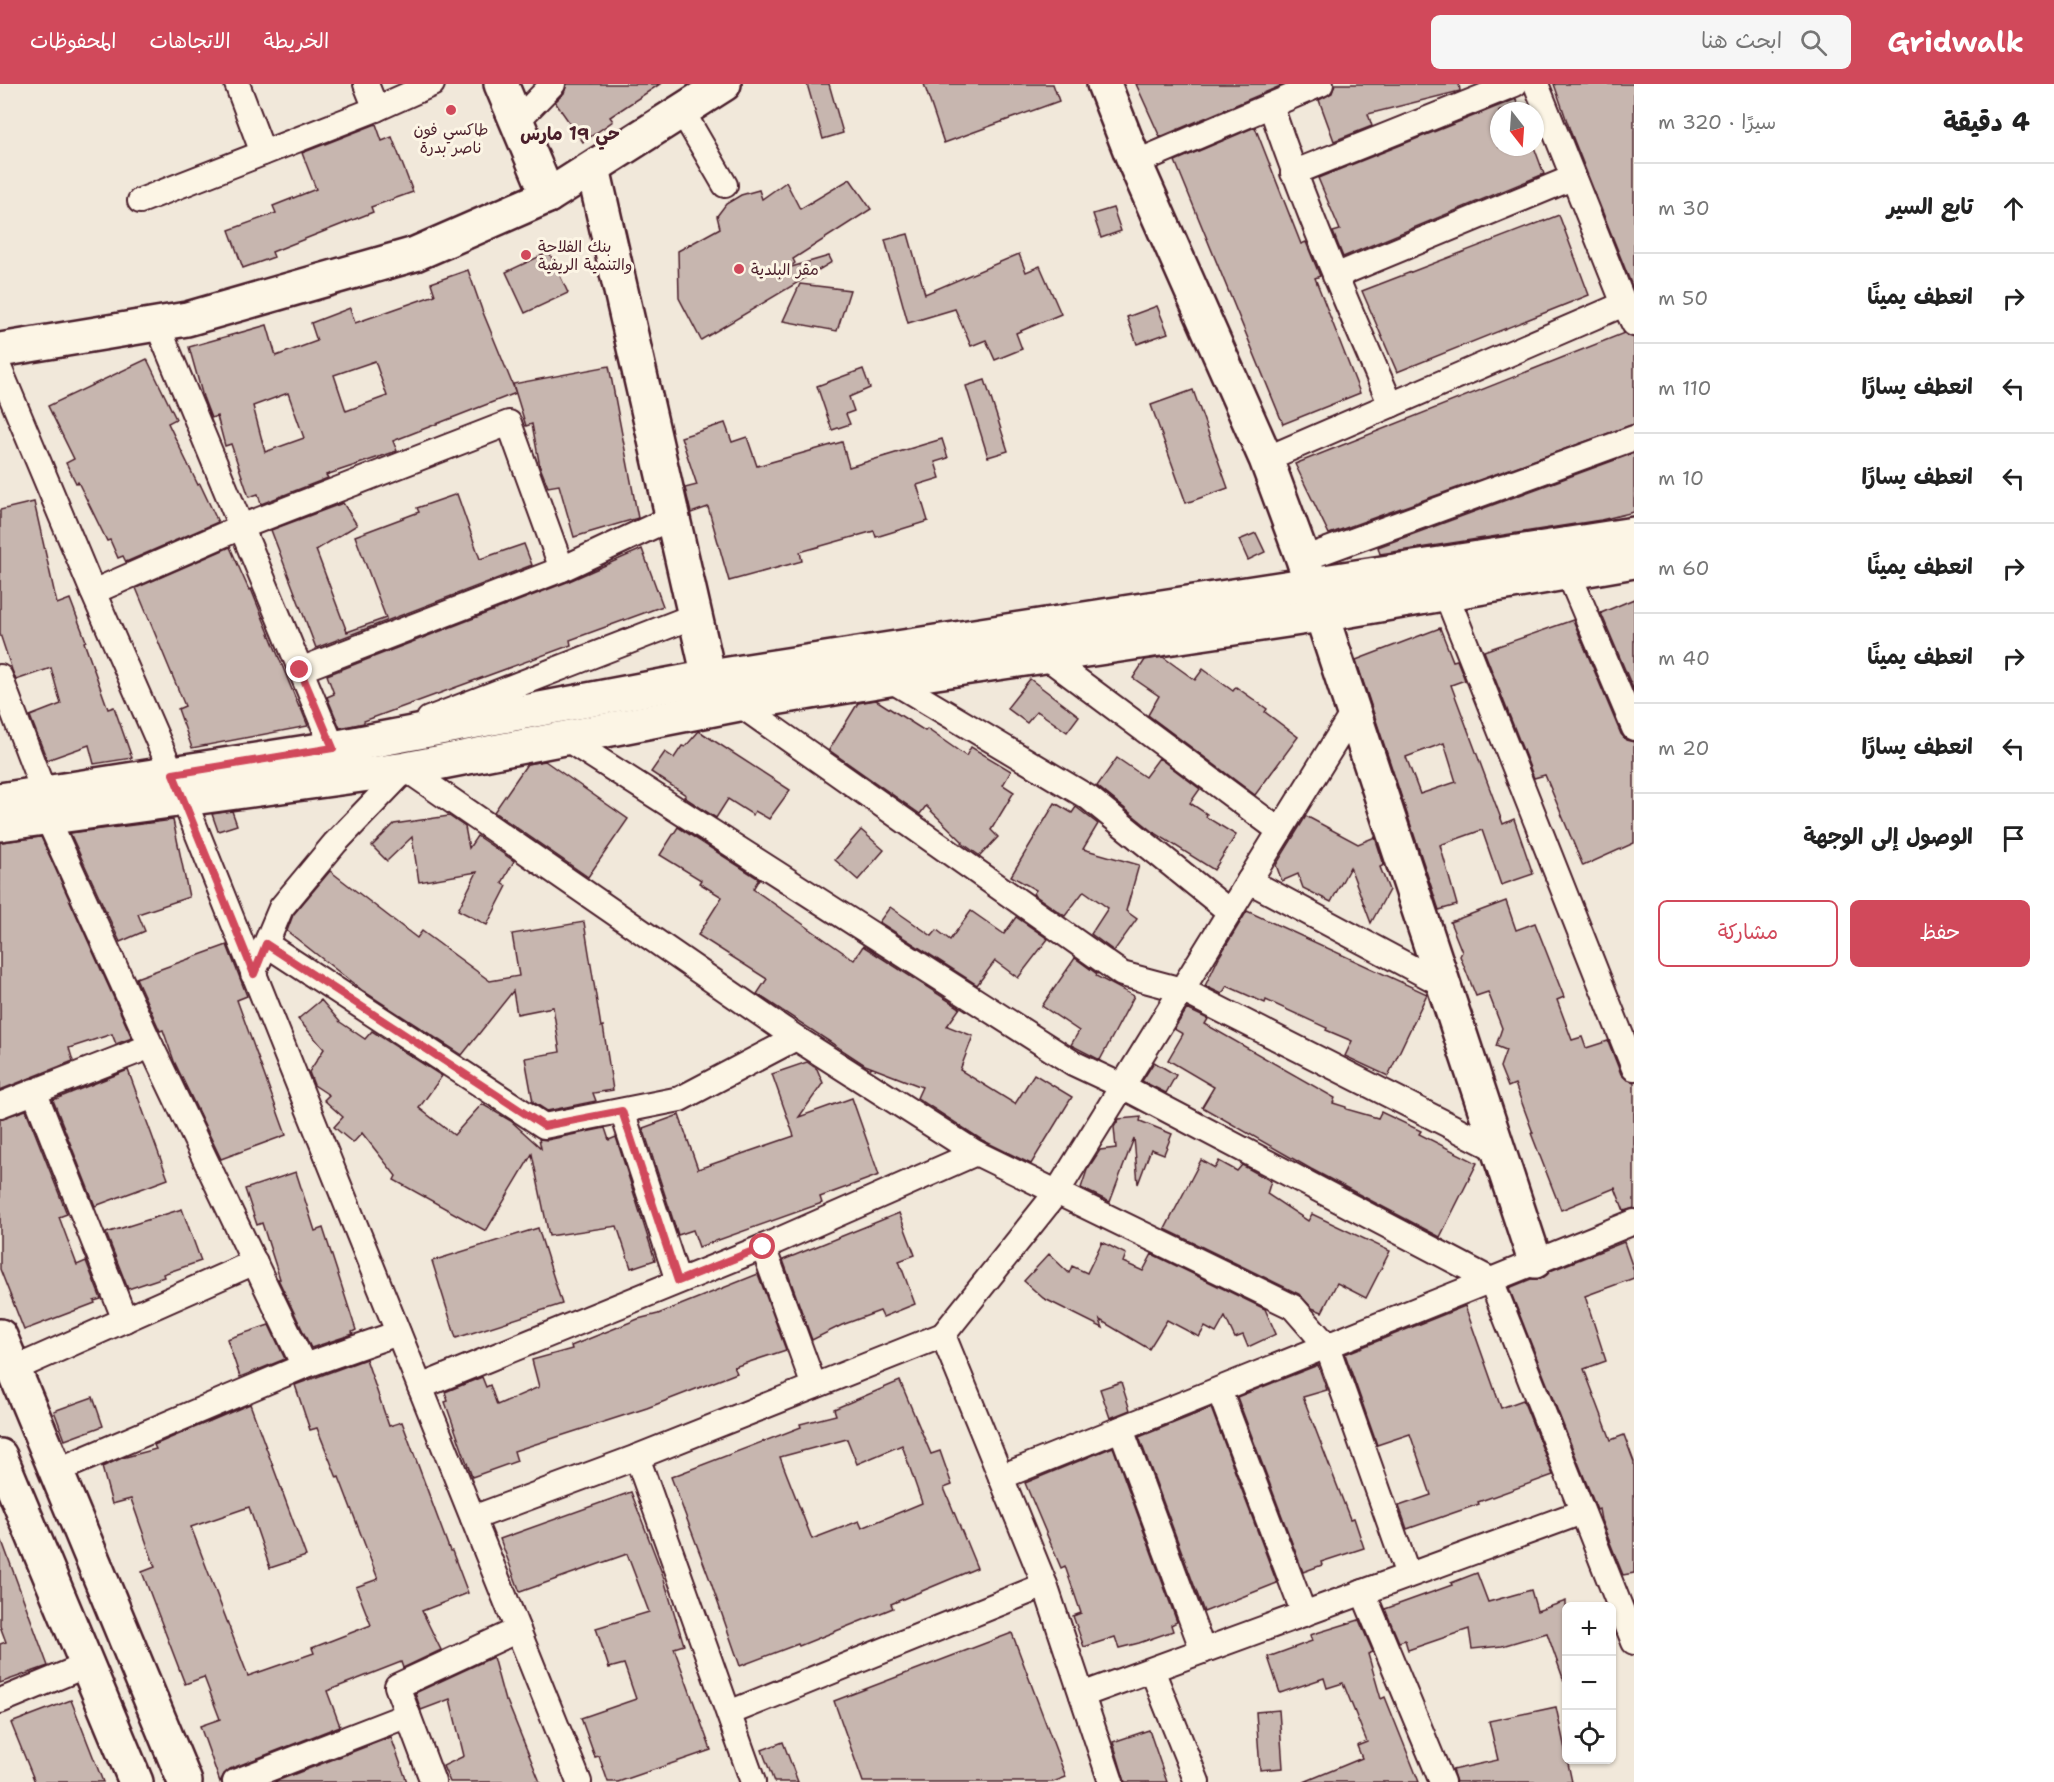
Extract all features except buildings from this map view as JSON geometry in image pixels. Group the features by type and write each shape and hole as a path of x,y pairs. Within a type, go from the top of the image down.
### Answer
{"street":[{"path":"237,84 263,153"},
{"path":"366,84 376,109"},
{"path":"140,201 376,109 432,84"},
{"path":"501,84 548,196"},
{"path":"518,122 553,84"},
{"path":"0,350 187,319 415,254 548,196 724,84"},
{"path":"1104,84 1135,163 1266,459 1354,711 1534,1261"},
{"path":"1135,163 1321,84"},
{"path":"1293,173 1515,84"},
{"path":"1266,459 1391,405 1629,314 1572,178 1536,84"},
{"path":"1271,106 1293,173 1391,405"},
{"path":"682,111 725,185"},
{"path":"593,168 694,616 722,697 1122,974 1182,990 1498,1150"},
{"path":"1335,276 1572,178"},
{"path":"157,324 333,748"},
{"path":"0,370 93,592 179,787 579,1782"},
{"path":"93,592 241,527 509,423 562,569"},
{"path":"179,787 380,738 889,679 1045,656 1312,586 1634,438"},
{"path":"300,670 562,569 673,517"},
{"path":"0,800 46,805 179,787 406,769 566,738 722,697 1312,586 1634,534"},
{"path":"1312,586 1446,594 1634,561"},
{"path":"1568,572 1634,728"},
{"path":"1446,594 1634,1068"},
{"path":"380,738 694,616"},
{"path":"1045,656 1280,831"},
{"path":"0,677 46,805 151,1046 304,1366"},
{"path":"889,679 1089,798 1230,912"},
{"path":"473,1518 637,1457 944,1335 1057,1192 1354,711"},
{"path":"566,738 1072,1063 1122,1086 1491,1280 1634,1642"},
{"path":"254,974 281,908 335,843 406,769"},
{"path":"406,769 796,1038 976,1154 1293,1307 1327,1346 1408,1575"},
{"path":"0,824 46,805"},
{"path":"1249,881 1444,985"},
{"path":"266,944 544,1126 681,1099 796,1038"},
{"path":"0,1105 151,1046"},
{"path":"34,1091 125,1320"},
{"path":"622,1111 678,1281"},
{"path":"420,1388 763,1247 976,1154"},
{"path":"1001,1477 1634,1222"},
{"path":"763,1247 814,1386"},
{"path":"14,1369 255,1262"},
{"path":"56,1471 304,1366 398,1333"},
{"path":"944,1335 1045,1585 1111,1782"},
{"path":"0,1336 184,1782"},
{"path":"1219,1389 1304,1614"},
{"path":"1121,1429 1203,1651"},
{"path":"0,1456 136,1782"},
{"path":"637,1457 753,1782"},
{"path":"1082,1695 1582,1512"},
{"path":"729,1713 1045,1585"},
{"path":"1363,1592 1442,1782"},
{"path":"433,1782 397,1686 518,1630"},
{"path":"0,1701 87,1665"},
{"path":"1152,1670 1197,1782"},
{"path":"235,1782 408,1715"}],"place":[{"name":"طاكسي فون ناصر بدرة","path":"451,110"},
{"name":"بنك الفلاحة والتنمية الريفية","path":"526,255"},
{"name":"مقر البلدية","path":"739,269"}],"district":[{"name":"حي 19 مارس","path":"570,134"}],"route":[{"path":"300,670 333,748 173,774 254,974 266,944 544,1126 622,1111 678,1281 763,1247"}]}
